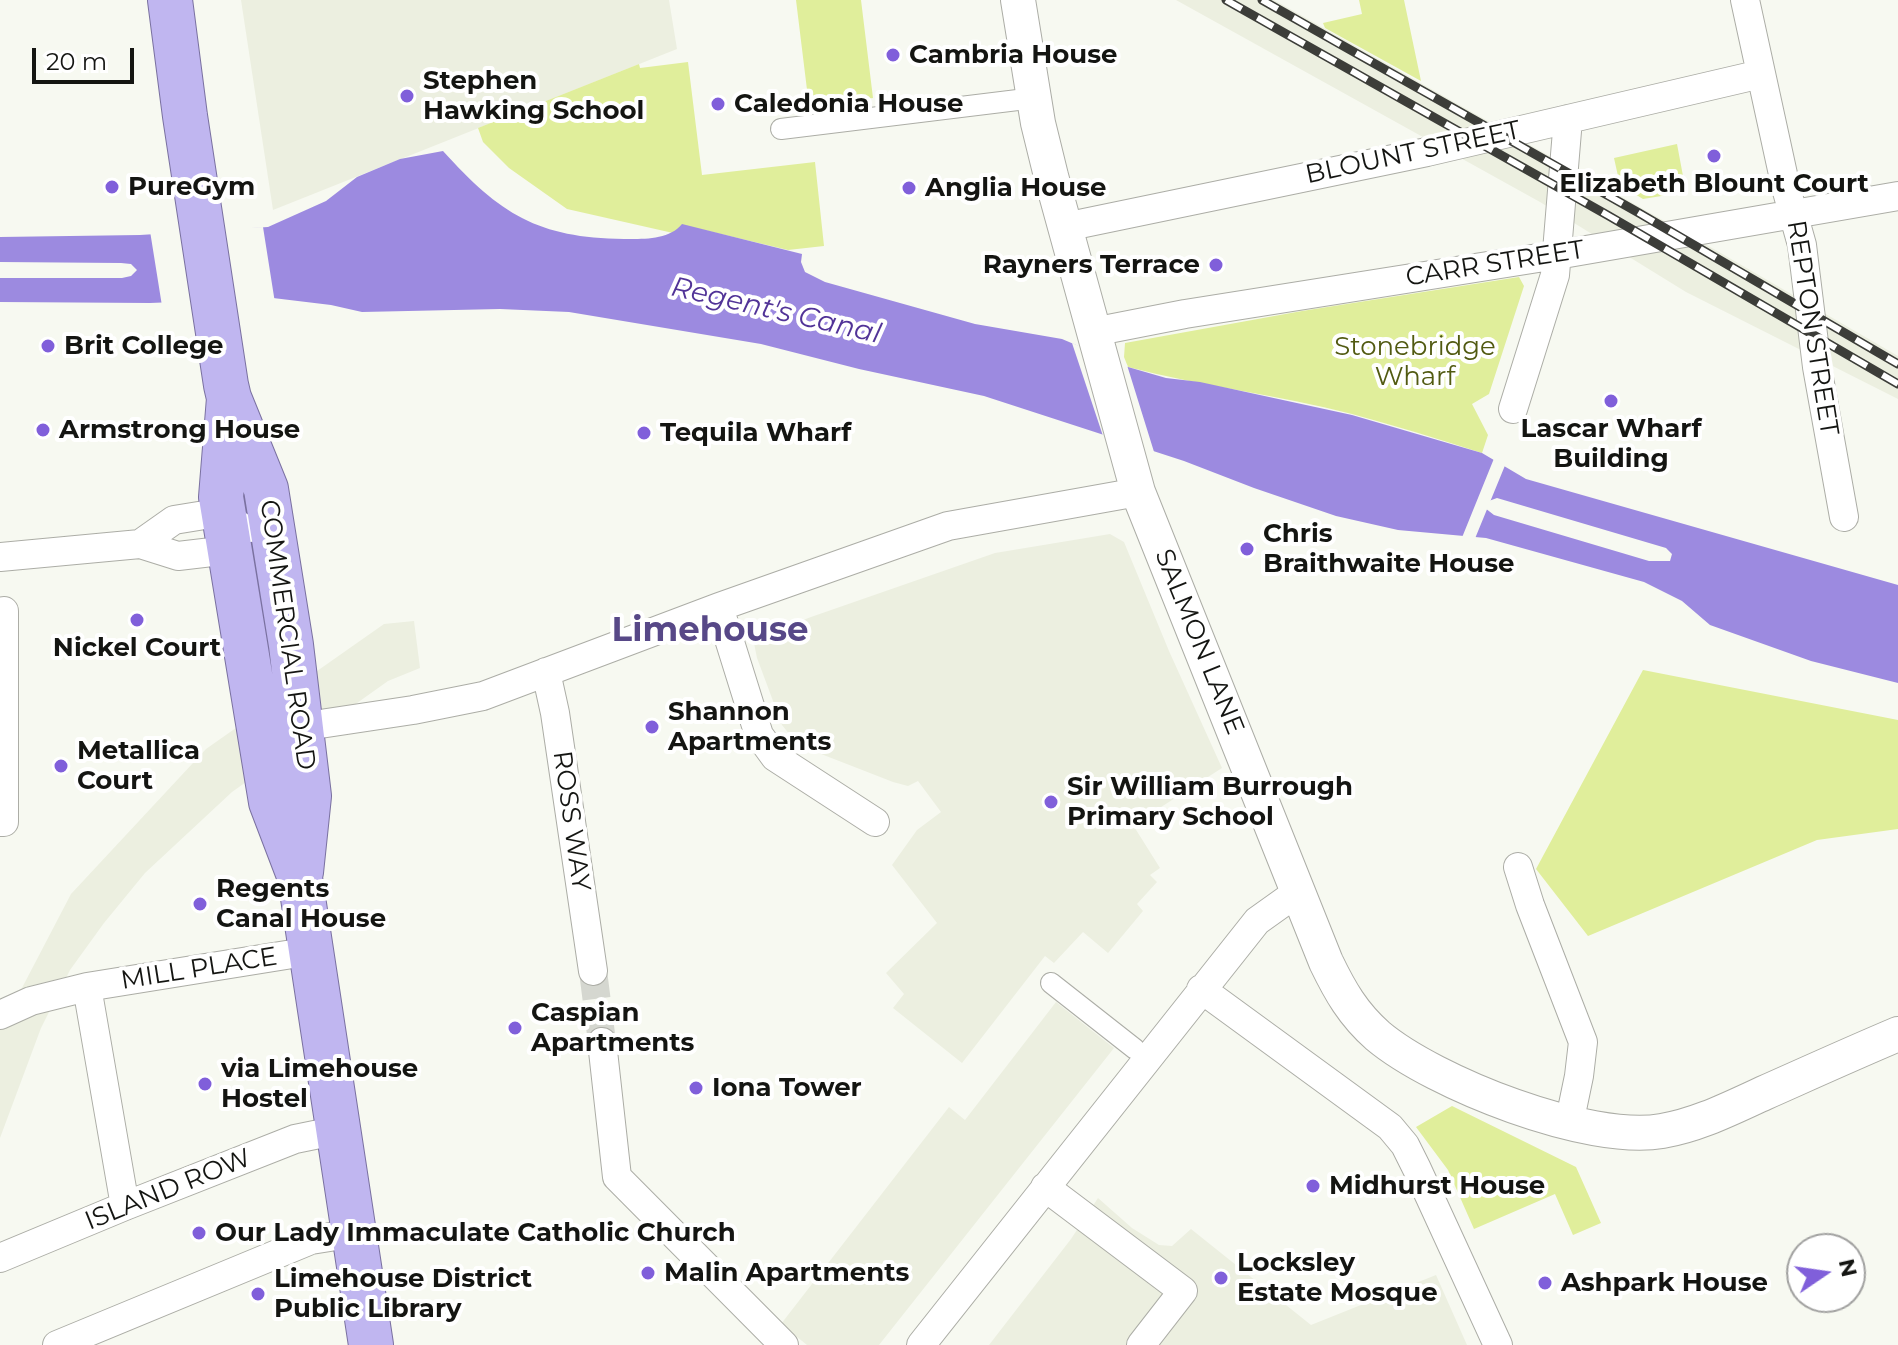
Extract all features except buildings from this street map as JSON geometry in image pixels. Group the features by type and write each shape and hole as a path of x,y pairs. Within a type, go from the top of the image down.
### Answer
{"highway":[{"name":"COMMERCIAL ROAD","path":"170,0 229,398 266,489 291,645 280,730"},
{"name":"COMMERCIAL ROAD","path":"229,398 221,497 226,531 280,730 309,796 300,878 371,1345"}],"street":[{"name":"SALMON LANE","path":"1018,0 1034,98 1065,227 1138,492 1326,962 1345,1002 1378,1036 1428,1070 1569,1124 1630,1134 1660,1132 1696,1124 1898,1034"},
{"name":"REPTON STREET","path":"1745,0 1804,259 1817,367 1844,517"},
{"name":"BLOUNT STREET","path":"1065,227 1427,152 1761,74"},
{"path":"781,129 1034,98"},
{"path":"1513,409 1555,275 1568,119"},
{"name":"CARR STREET","path":"1096,343 1185,314 1557,255 1898,196"},
{"path":"280,730 483,696 719,607 948,526 1138,492"},
{"path":"140,544 174,520 226,531 272,525"},
{"path":"0,557 140,544 178,556 226,531"},
{"path":"719,607 759,735 775,757 875,822"},
{"path":"0,822 4,822 4,611"},
{"name":"ROSS WAY","path":"546,672 555,713 593,971"},
{"path":"1518,867 1583,1042 1569,1124"},
{"path":"921,1345 1257,921 1299,891"},
{"name":"MILL PLACE","path":"0,1015 31,1001 87,987 311,951"},
{"path":"1051,983 1135,1049"},
{"name":"MILL PLACE","path":"87,987 125,1206"},
{"path":"1201,989 1390,1127 1405,1145 1417,1169 1498,1345"},
{"path":"602,1042 617,1177 784,1345"},
{"name":"ISLAND ROW","path":"0,1258 295,1139 339,1130"},
{"path":"1045,1187 1183,1291 1141,1345"},
{"path":"57,1345 311,1240 355,1233"}],"shaded area":[{"name":"Stephen Hawking School","path":"241,0 669,0 677,49 273,210"},
{"path":"1176,0 1274,0 1898,356 1898,399 1686,292 1540,202"},
{"name":"Sir William Burrough Primary School","path":"1110,534 1124,542 1222,768 1133,825 1160,868 1150,875 1157,882 1137,904 1143,911 1108,953 1083,932 1054,963 1045,956 962,1063 893,1008 904,994 886,973 937,923 892,865 917,830 941,812 918,781 908,786 893,782 798,745 782,725 754,643 761,636 811,617 995,553"},
{"path":"414,621 420,668 388,681 232,792 145,873 104,923 70,970 41,1028 0,1138 0,1030 71,894 206,749 384,624"},
{"path":"1056,1002 1114,1048 879,1345 807,1345 781,1324 949,1107 965,1120"},
{"path":"1098,1198 1132,1228 1159,1245 1172,1246 1191,1229 1311,1325 1436,1275 1467,1345 989,1345 1071,1239"}],"green space":[{"path":"796,0 861,0 873,98 809,106"},
{"path":"1359,0 1404,0 1421,81 1325,28 1323,23 1362,14"},
{"path":"688,62 702,175 815,162 824,246 788,250 683,225 673,233 567,209 509,168 483,142 478,128 639,64 640,68"},
{"path":"1677,144 1686,192 1643,199 1620,185 1614,158"},
{"name":"Stonebridge Wharf","path":"1519,277 1524,286 1489,394 1472,404 1488,435 1482,453 1352,414 1128,367 1124,357 1125,343"},
{"path":"1643,670 1898,720 1898,829 1817,840 1588,936 1536,869"},
{"path":"1452,1106 1576,1167 1601,1223 1573,1235 1555,1194 1474,1229 1448,1170 1416,1127"}],"water":[{"name":"Regent's Canal","path":"443,151 483,191 503,206 523,218 567,234 594,238 656,238 682,224 802,254 805,272 825,282 975,324 1062,339 1128,367 1166,378 1200,382 1352,415 1482,453 1526,479 1898,585 1898,683 1811,661 1710,625 1682,601 1644,582 1486,538 1398,530 1336,516 1184,461 984,396 761,344 569,312 500,309 362,312 273,298 150,303 0,302 0,278 122,278 131,276 137,270 131,264 121,263 0,262 0,237 140,235 268,227 326,201 357,177 400,159","holes":["1497,498 1666,548 1672,554 1670,561 1649,561 1494,515 1485,508 1486,502"]}],"pier":[{"path":"263,227 275,303 162,306 150,231"},
{"path":"1072,343 1127,365 1155,455 1104,439"},
{"path":"1495,456 1506,463 1474,541 1461,540"}],"tunnel":[{"path":"593,971 602,1042"}],"railway":[{"path":"1226,0 1609,216 1898,384"},
{"path":"1262,0 1639,213 1898,364"}],"place":[{"name":"Cambria House","path":"893,55"},
{"name":"Stephen Hawking School","path":"407,96"},
{"name":"Caledonia House","path":"718,104"},
{"name":"Elizabeth Blount Court","path":"1714,156"},
{"name":"PureGym","path":"112,187"},
{"name":"Anglia House","path":"909,188"},
{"name":"Rayners Terrace","path":"1216,265"},
{"name":"Brit College","path":"48,346"},
{"name":"Lascar Wharf Building","path":"1611,401"},
{"name":"Armstrong House","path":"43,430"},
{"name":"Tequila Wharf","path":"644,433"},
{"name":"Chris Braithwaite House","path":"1247,549"},
{"name":"Nickel Court","path":"137,620"},
{"name":"Shannon Apartments","path":"652,727"},
{"name":"Metallica Court","path":"61,766"},
{"name":"Sir William Burrough Primary School","path":"1051,802"},
{"name":"Regents Canal House","path":"200,904"},
{"name":"Caspian Apartments","path":"515,1028"},
{"name":"via Limehouse Hostel","path":"205,1084"},
{"name":"Iona Tower","path":"696,1088"},
{"name":"Midhurst House","path":"1313,1186"},
{"name":"Our Lady Immaculate Catholic Church","path":"199,1233"},
{"name":"Malin Apartments","path":"648,1273"},
{"name":"Locksley Estate Mosque","path":"1221,1278"},
{"name":"Ashpark House","path":"1545,1283"},
{"name":"Limehouse District Public Library","path":"258,1294"}],"district":[{"name":"Limehouse","path":"710,631"}]}
